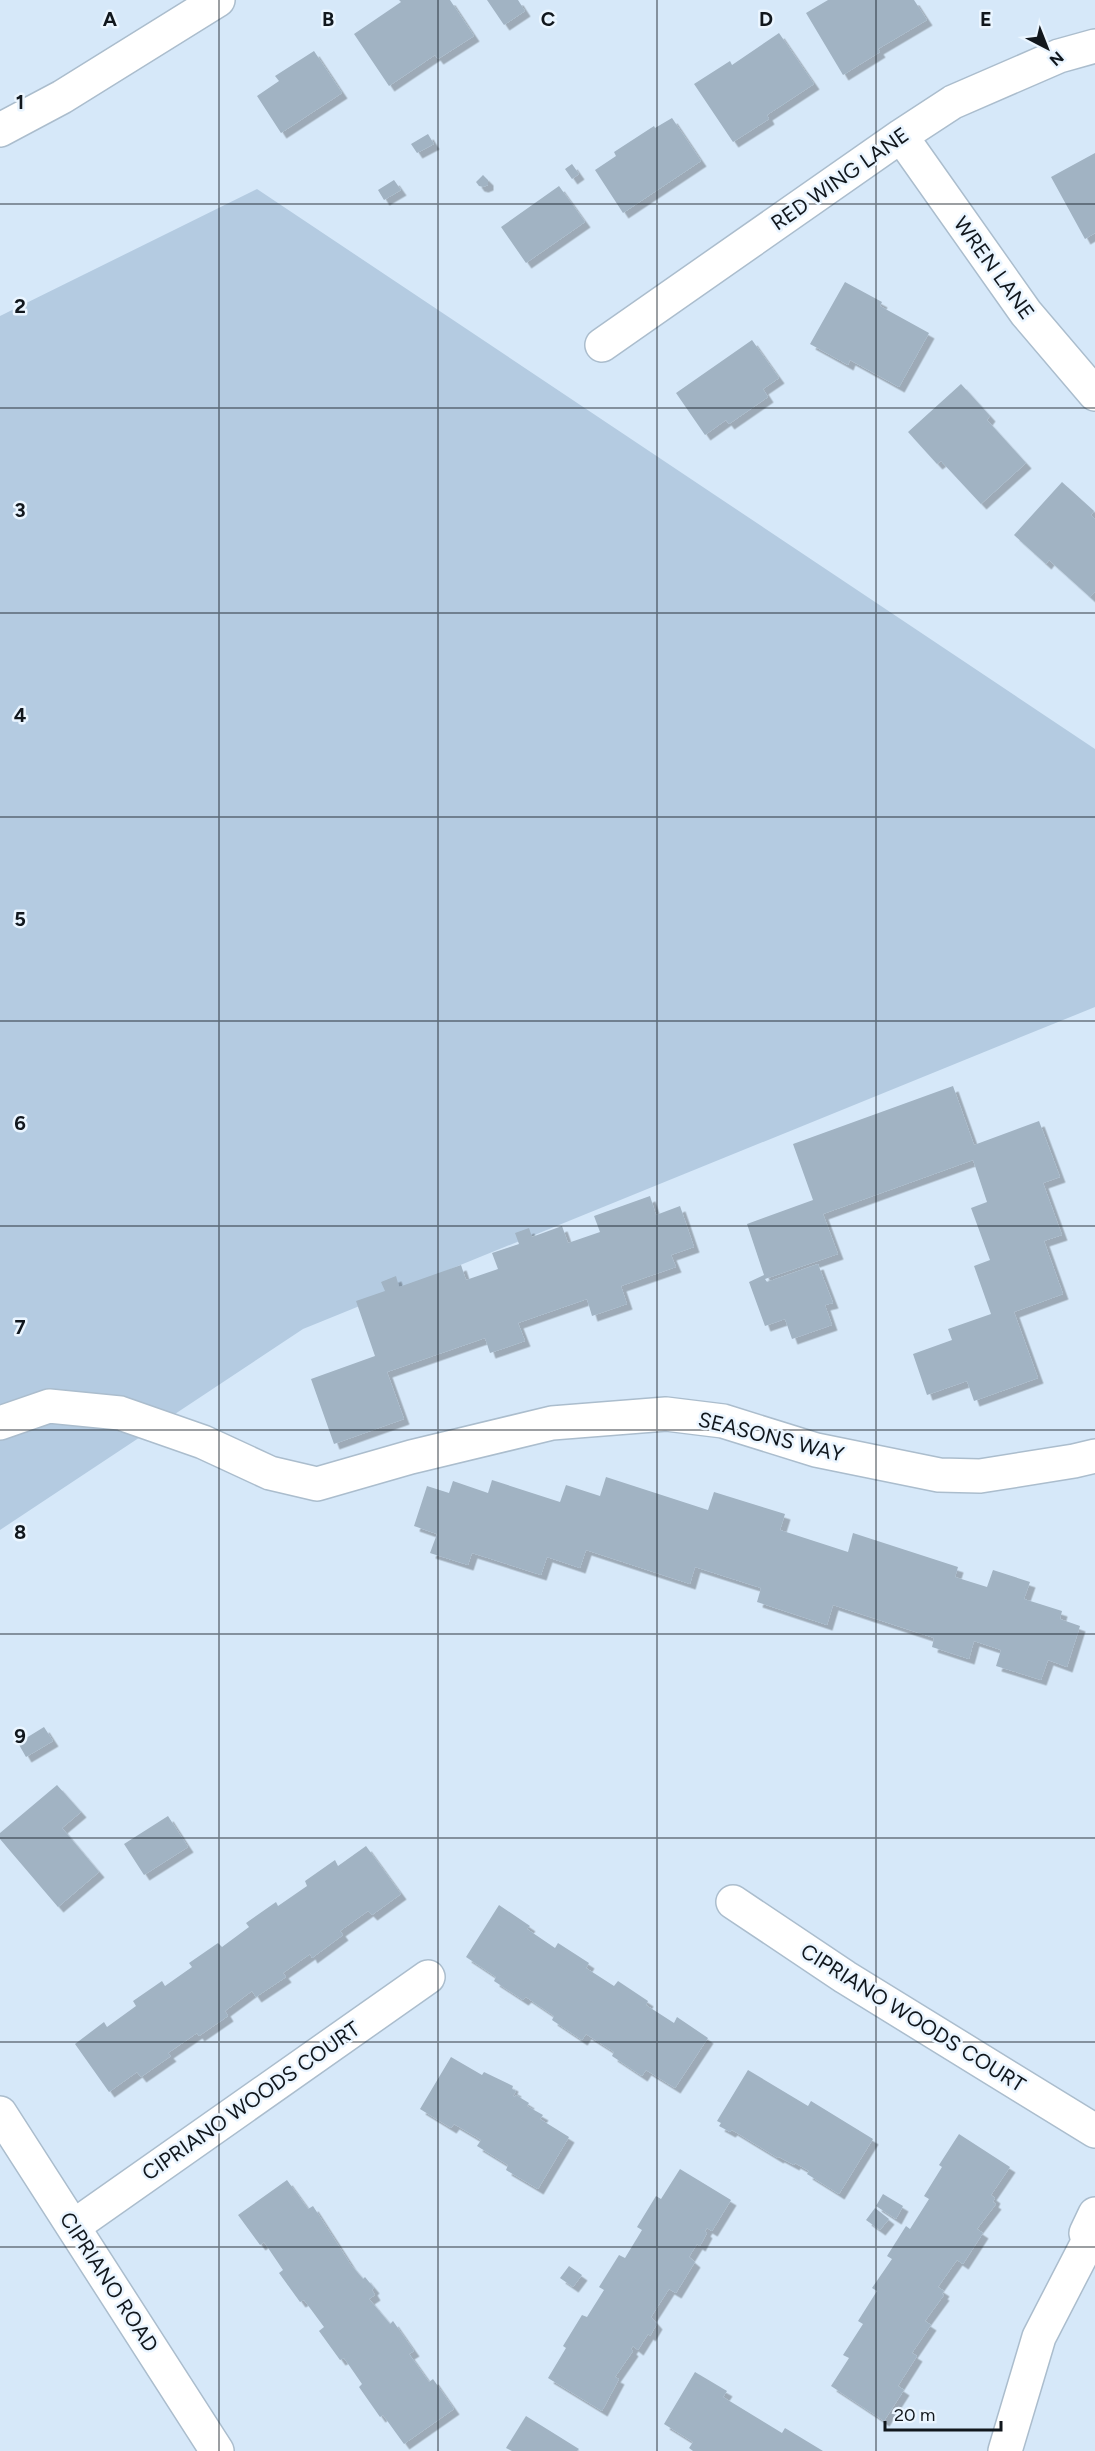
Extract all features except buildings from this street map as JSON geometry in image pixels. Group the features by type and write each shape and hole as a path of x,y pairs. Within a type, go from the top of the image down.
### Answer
{"street":[{"path":"0,130 62,97 219,0"},
{"name":"RED WING LANE","path":"602,345 900,136 953,102 1059,56 1095,46"},
{"name":"WREN LANE","path":"900,136 1026,313 1095,394"},
{"name":"SEASONS WAY","path":"0,1423 49,1406 120,1413 203,1442 270,1473 318,1484 411,1457 552,1423 666,1414 723,1421 816,1450 939,1475 980,1476 1095,1456"},
{"name":"CIPRIANO WOODS COURT","path":"733,1902 844,1977 1095,2131"},
{"name":"CIPRIANO WOODS COURT","path":"74,2226 428,1977"},
{"name":"CIPRIANO ROAD","path":"0,2113 217,2451"},
{"path":"1005,2451 1039,2337 1088,2242 1086,2233 1095,2214"}],"shaded area":[{"path":"257,189 1095,749 1095,1007 303,1329 0,1530 0,316"}]}
